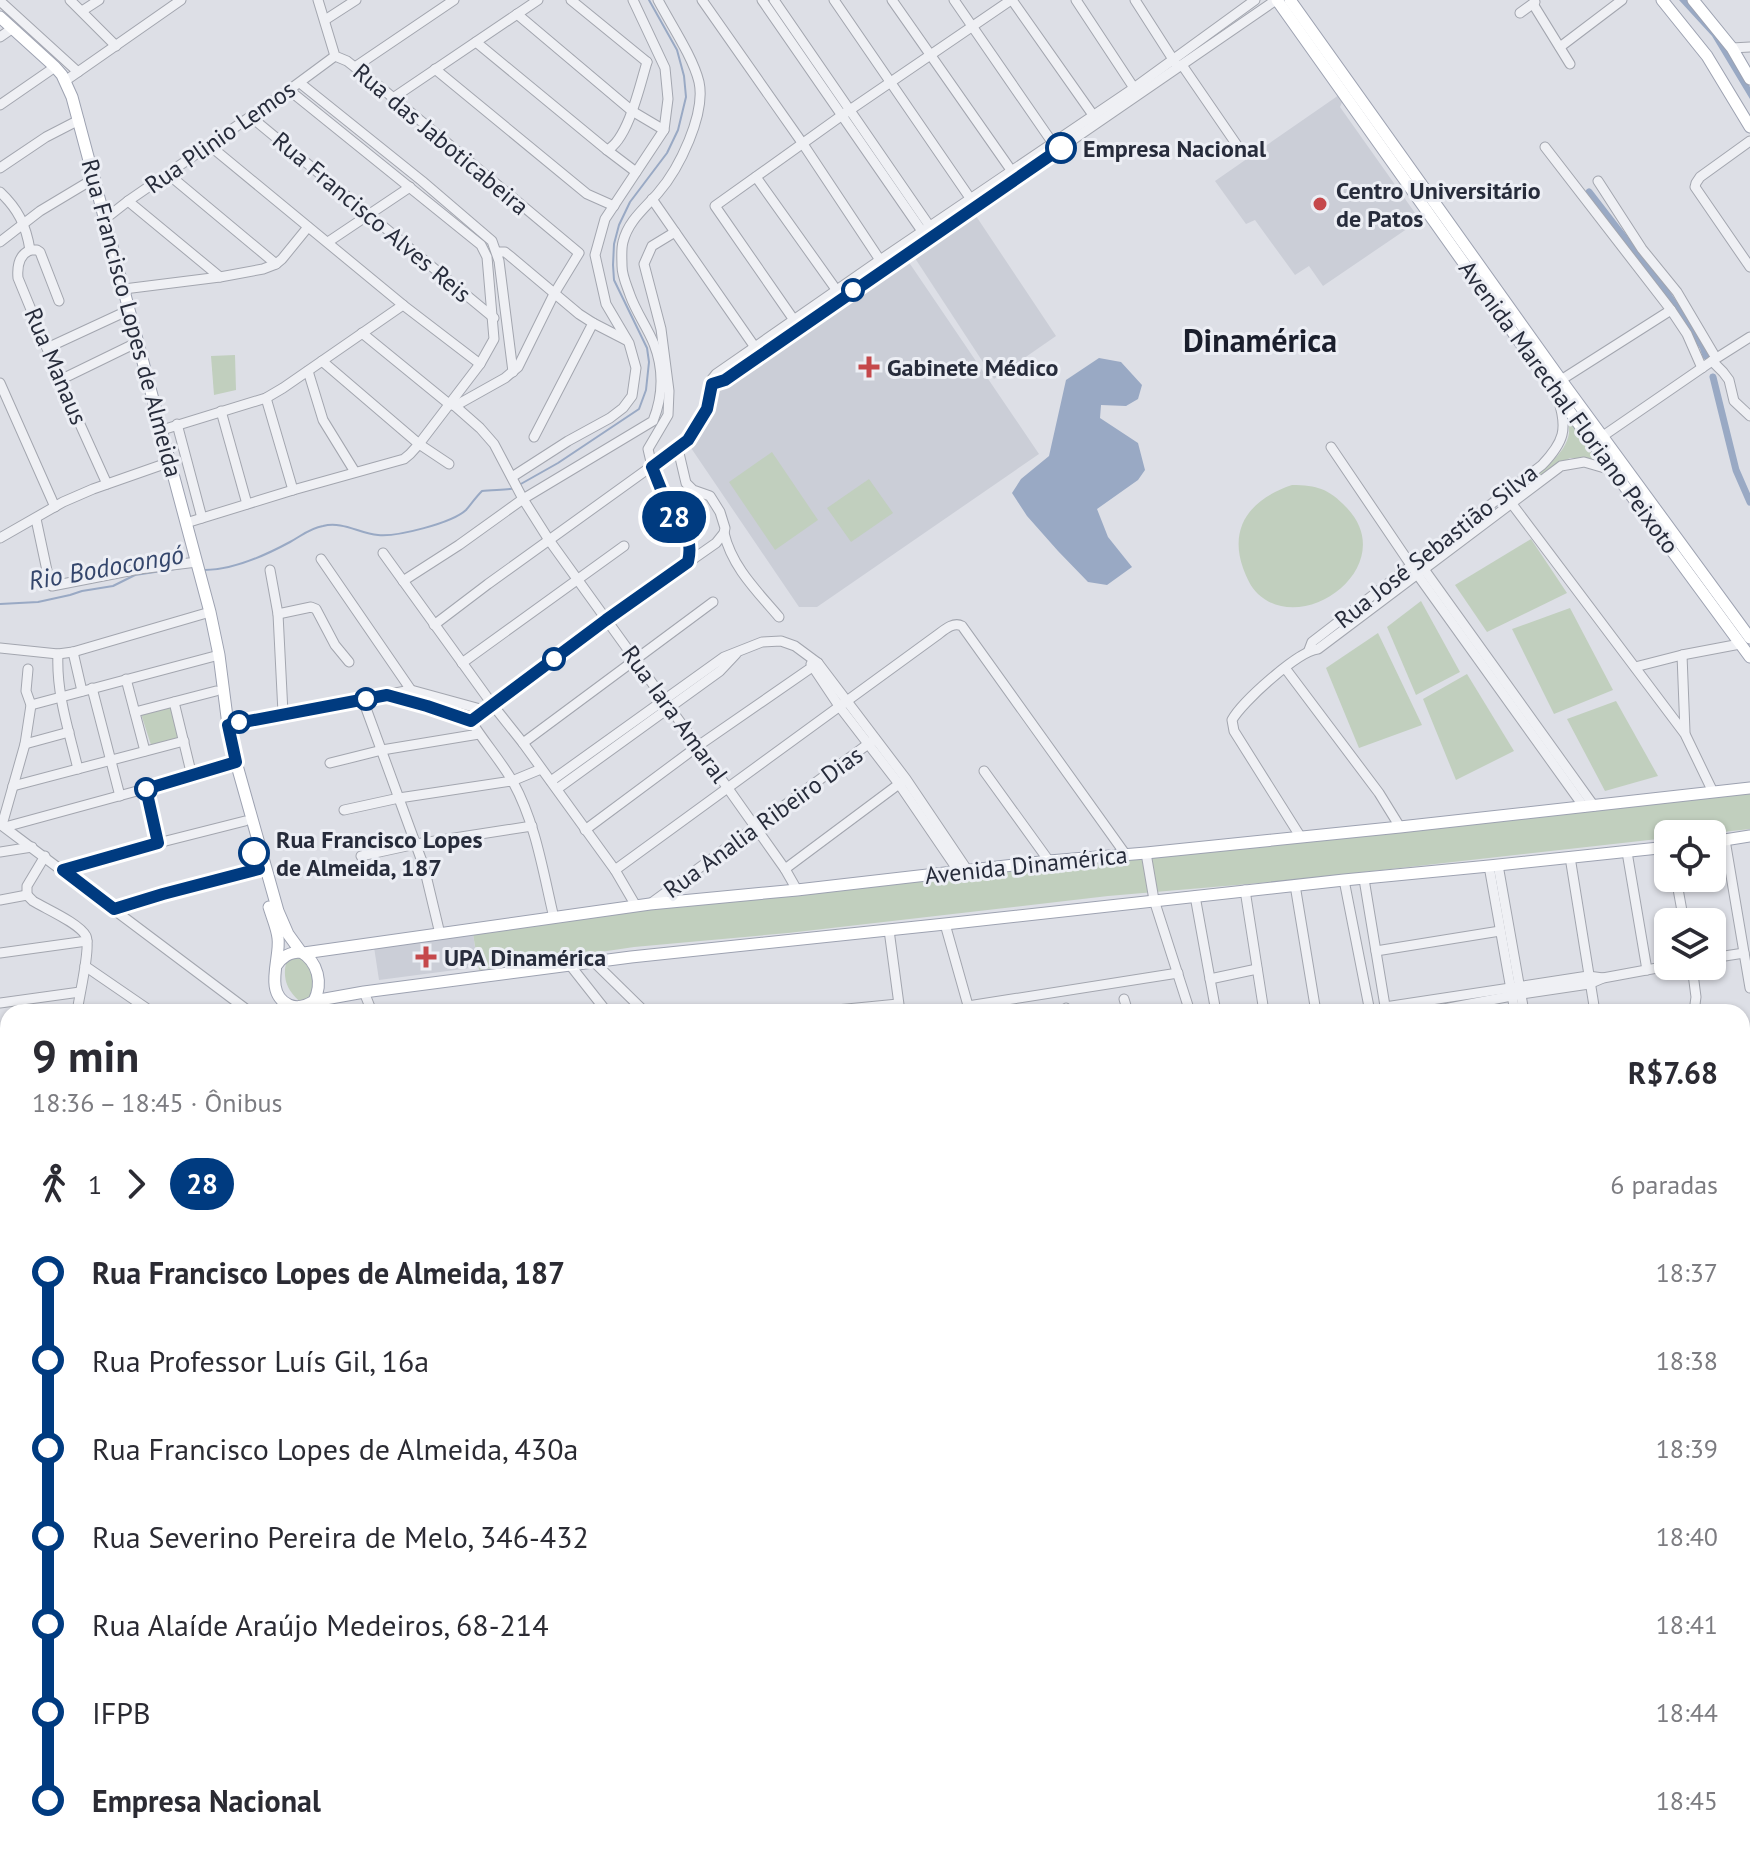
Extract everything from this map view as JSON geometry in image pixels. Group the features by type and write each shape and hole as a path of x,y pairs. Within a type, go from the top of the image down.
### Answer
{"main road":[{"name":"Avenida Marechal Floriano Peixoto","path":"1277,0 1556,393 1745,641"},
{"name":"Avenida Marechal Floriano Peixoto","path":"1290,0 1603,436 1745,641 1750,657"},
{"path":"1662,0 1707,56 1750,127"},
{"path":"1693,0 1732,48 1750,79"},
{"name":"Rua Francisco Lopes de Almeida","path":"0,17 55,67 72,97 210,612 233,763 278,911 288,934 302,953"},
{"name":"Rua Francisco Lopes de Almeida","path":"216,652 216,691 245,821 278,938 276,966"},
{"name":"Avenida Dinamérica","path":"302,953 650,904 1750,788"},
{"path":"1726,840 1750,836"},
{"name":"Avenida Dinamérica","path":"317,1004 364,992 594,962 1245,890 1654,849"},
{"path":"288,1004 279,994 275,980 276,966 284,956 302,953 312,961 318,976 319,987 313,1004"}],"street":[{"path":"70,0 116,46"},
{"path":"82,11 99,0"},
{"path":"65,81 181,0"},
{"name":"Rua das Jaboticabeira","path":"318,0 335,56 355,67 579,253"},
{"path":"325,20 356,0"},
{"path":"355,67 454,0"},
{"path":"393,98 538,0"},
{"path":"571,0 647,62"},
{"path":"512,478 623,408 632,396 636,368 628,341 606,304 595,255 605,219 664,130 668,99 665,68 633,0"},
{"path":"403,581 459,545 522,496 653,421 660,403 661,372 654,344 634,308 622,271 623,242 636,216 660,191 685,151 700,96 695,71 658,0"},
{"path":"702,0 880,260"},
{"path":"762,0 841,116 929,232"},
{"path":"774,0 851,110 929,232"},
{"path":"834,0 970,198"},
{"path":"892,0 1011,170"},
{"path":"954,0 1052,142"},
{"path":"794,320 715,206 841,116 1012,0 1093,115"},
{"path":"1076,0 1134,88"},
{"path":"1135,0 1241,151"},
{"path":"758,352 794,320 894,263 970,198 1093,115 1127,97 1134,88 1177,64 1255,0"},
{"path":"434,625 678,449 688,440 707,409 712,384 725,380 733,369 839,294 880,260 993,196 1127,97 1277,0"},
{"path":"1560,47 1622,0"},
{"path":"0,1 78,72"},
{"path":"1520,13 1535,2 1570,64"},
{"path":"517,14 632,111 664,130"},
{"path":"0,37 13,28"},
{"path":"476,42 611,148 636,172"},
{"path":"1732,48 1750,47"},
{"name":"Rua Plinio Lemos","path":"105,219 335,56"},
{"path":"647,62 660,58"},
{"path":"611,148 632,111 647,62"},
{"path":"0,105 55,67"},
{"path":"435,69 587,194 614,206"},
{"path":"186,523 404,459 452,405 494,339 492,241 300,83"},
{"path":"289,90 492,254 513,372"},
{"name":"Rua Francisco Alves Reis","path":"251,117 494,318"},
{"path":"0,168 46,137 79,120"},
{"path":"1750,141 1696,183 1697,191 1750,267"},
{"path":"209,145 403,305 480,364"},
{"path":"1545,147 1671,310 1687,334 1702,368"},
{"path":"168,174 276,264"},
{"path":"756,177 839,294"},
{"path":"0,242 40,211 95,178"},
{"path":"1598,181 1642,249 1677,292 1714,360 1729,380 1734,401 1750,416"},
{"path":"328,242 410,187"},
{"path":"0,192 19,213 30,250 40,252 59,301"},
{"path":"652,199 758,352"},
{"path":"128,201 220,277"},
{"path":"124,289 263,269 276,264 308,227"},
{"path":"675,232 652,246 644,264 661,329 669,391 668,415 648,449 652,467 671,512 687,535 691,550 688,562"},
{"name":"Rua Manaus","path":"30,250 20,259 18,278 107,484"},
{"path":"492,254 505,252 593,323 628,341"},
{"path":"452,405 483,392 513,372 579,253 595,255"},
{"path":"162,430 266,398 403,305"},
{"path":"47,348 129,310"},
{"path":"1561,380 1671,310"},
{"path":"534,437 593,323"},
{"name":"Rua Iara Amaral","path":"362,333 489,437 549,540 756,827 797,890"},
{"path":"1603,436 1750,337"},
{"path":"60,380 138,342"},
{"path":"322,361 419,444 449,464"},
{"path":"308,371 323,420 355,472"},
{"path":"0,383 55,507"},
{"name":"Rua José Sebastião Silva","path":"1417,568 1555,451 1564,421 1556,393"},
{"path":"266,398 293,490"},
{"path":"221,411 247,504"},
{"path":"177,424 202,518"},
{"path":"1331,447 1589,806"},
{"path":"678,449 686,483 713,500 723,521 723,540 742,574 779,617"},
{"path":"1,534 107,484 170,462"},
{"name":"Rua José Sebastião Silva","path":"1300,836 1234,731 1234,716 1285,668 1309,650 1318,649 1385,592 1561,466 1584,462 1615,471"},
{"path":"1505,494 1685,734 1713,792"},
{"path":"36,519 52,586 173,564 199,570"},
{"path":"471,721 606,620 723,540"},
{"path":"462,663 624,546"},
{"path":"383,553 462,663 488,707 523,743 615,870 636,906"},
{"path":"321,559 411,690"},
{"path":"270,570 278,614 283,713"},
{"path":"523,743 713,602"},
{"path":"278,614 311,607 318,611 330,636 349,662"},
{"path":"0,648 58,654 73,652 210,612"},
{"path":"615,870 955,624 962,626 1126,855"},
{"path":"554,785 667,704 724,657 762,642 781,641 795,646 809,657 903,782 964,871"},
{"path":"1635,667 1745,641"},
{"path":"73,652 112,760 120,796"},
{"path":"31,705 216,652"},
{"path":"58,654 57,673 78,769"},
{"path":"1682,655 1685,734"},
{"path":"585,830 698,746 815,666"},
{"path":"1285,668 1379,793 1400,827"},
{"path":"2,825 25,744 31,705 26,691 28,669"},
{"path":"126,679 145,751"},
{"path":"228,725 411,690 488,707"},
{"path":"135,712 216,691"},
{"path":"387,695 471,721 512,781 532,826 554,918"},
{"path":"363,700 424,867 440,934"},
{"path":"174,702 192,776"},
{"path":"25,744 69,732"},
{"path":"330,763 382,750 479,734"},
{"path":"13,786 184,741"},
{"name":"Rua Analia Ribeiro Dias","path":"650,904 872,742"},
{"path":"2,825 120,796 233,763"},
{"path":"344,810 399,798 512,781 541,769"},
{"path":"984,771 1049,861"},
{"path":"785,869 903,782"},
{"path":"146,789 158,843"},
{"path":"63,870 245,821"},
{"path":"2,825 239,1004"},
{"path":"361,856 532,826"},
{"path":"1726,845 1746,948 1750,988"},
{"path":"0,852 32,847"},
{"path":"1627,852 1647,970"},
{"path":"1146,853 1154,900 1188,1004"},
{"path":"45,856 27,886 27,895 85,935 85,966 78,1004"},
{"path":"1570,857 1594,1004"},
{"path":"1493,866 1500,931 1521,1004"},
{"path":"1493,866 1516,991 1515,1004"},
{"path":"114,909 259,869"},
{"path":"1364,879 1385,1004"},
{"path":"1344,880 1368,1004"},
{"path":"1295,885 1315,1004"},
{"path":"1245,890 1263,1004"},
{"path":"0,900 27,895"},
{"path":"1195,896 1215,1004"},
{"path":"945,924 968,1004"},
{"path":"889,930 898,1004"},
{"path":"1376,951 1500,931"},
{"path":"0,953 87,941"},
{"path":"1726,954 1746,948"},
{"path":"594,962 637,1004"},
{"path":"570,965 601,1004"},
{"path":"85,966 140,1004"},
{"path":"1210,979 1257,969"},
{"path":"1427,1004 1654,969"},
{"path":"990,1004 1178,973"},
{"path":"1694,980 1695,1004"},
{"path":"1462,1004 1516,991"},
{"path":"0,1003 80,992"},
{"path":"364,992 369,1004"},
{"path":"1124,999 1126,1004"}],"shaded area":[{"name":"Centro Universitário de Patos","path":"1339,95 1343,100 1340,107 1420,220 1323,286 1309,266 1295,275 1255,220 1246,224 1215,181"},
{"path":"970,207 1056,336 994,379 909,249"},
{"path":"906,258 1039,454 817,607 799,607 689,445 711,408 717,387"},
{"name":"UPA Dinamérica","path":"473,934 478,967 379,980 374,947"}],"green space":[{"path":"235,355 236,390 214,395 211,356"},
{"path":"1567,414 1600,459 1570,458 1523,489 1521,485 1563,449 1569,433"},
{"path":"772,452 818,520 775,550 729,482"},
{"path":"869,479 893,513 851,542 827,508"},
{"path":"1292,485 1322,489 1340,501 1360,529 1362,551 1355,571 1341,588 1321,601 1299,607 1278,605 1258,594 1247,579 1239,553 1239,539 1247,515 1266,497"},
{"path":"1531,539 1567,593 1487,632 1455,585"},
{"path":"1421,601 1460,672 1416,695 1387,627"},
{"path":"1570,608 1613,690 1554,714 1512,629"},
{"path":"1378,633 1422,725 1359,748 1326,668"},
{"path":"1467,674 1514,751 1456,780 1423,699"},
{"path":"1616,701 1658,776 1605,791 1567,719"},
{"path":"171,706 181,737 151,745 141,714"},
{"path":"1750,789 1750,829 1726,832 1726,820 1654,820 1654,839 1285,881 1108,896 788,933 634,947 479,970 473,934 670,907"},
{"path":"295,954 312,968 315,979 309,1000 301,1002 288,988 285,976 288,957"}],"water":[{"path":"1679,0 1688,0 1716,30 1750,87 1750,99 1712,36"},
{"path":"1099,358 1121,362 1142,385 1138,399 1126,406 1101,405 1100,418 1138,443 1145,470 1138,480 1097,509 1108,537 1132,567 1107,585 1088,582 1027,516 1012,493 1021,479 1049,456 1066,380"}],"waterway":[{"name":"Rio Bodocongó","path":"519,485 639,409 646,390 647,348 614,280 614,244 630,202 667,153 678,130 686,97 677,50 649,0"},
{"path":"1589,192 1664,289 1706,356"},
{"path":"1713,377 1736,470 1750,502"},
{"name":"Rio Bodocongó","path":"202,570 248,561 323,526 344,526 378,535 424,528 459,515 482,491 514,488"},
{"name":"Rio Bodocongó","path":"0,604 38,602 113,586 135,575 188,567"}],"bus line":[{"name":"28","path":"254,853 259,869 114,909 63,870 158,843 146,789 236,762 228,725 387,695 471,721 688,562 691,550 687,535 671,512 652,467 688,440 707,409 712,384 725,380 1061,148"}],"place":[{"name":"Empresa Nacional","path":"1061,148"},
{"name":"Centro Universitário de Patos","path":"1320,204"},
{"name":"Gabinete Médico","path":"869,367"},
{"name":"Rua Francisco Lopes de Almeida, 187","path":"254,853"},
{"name":"UPA Dinamérica","path":"426,957"}],"district":[{"name":"Dinamérica","path":"1260,340"}]}
